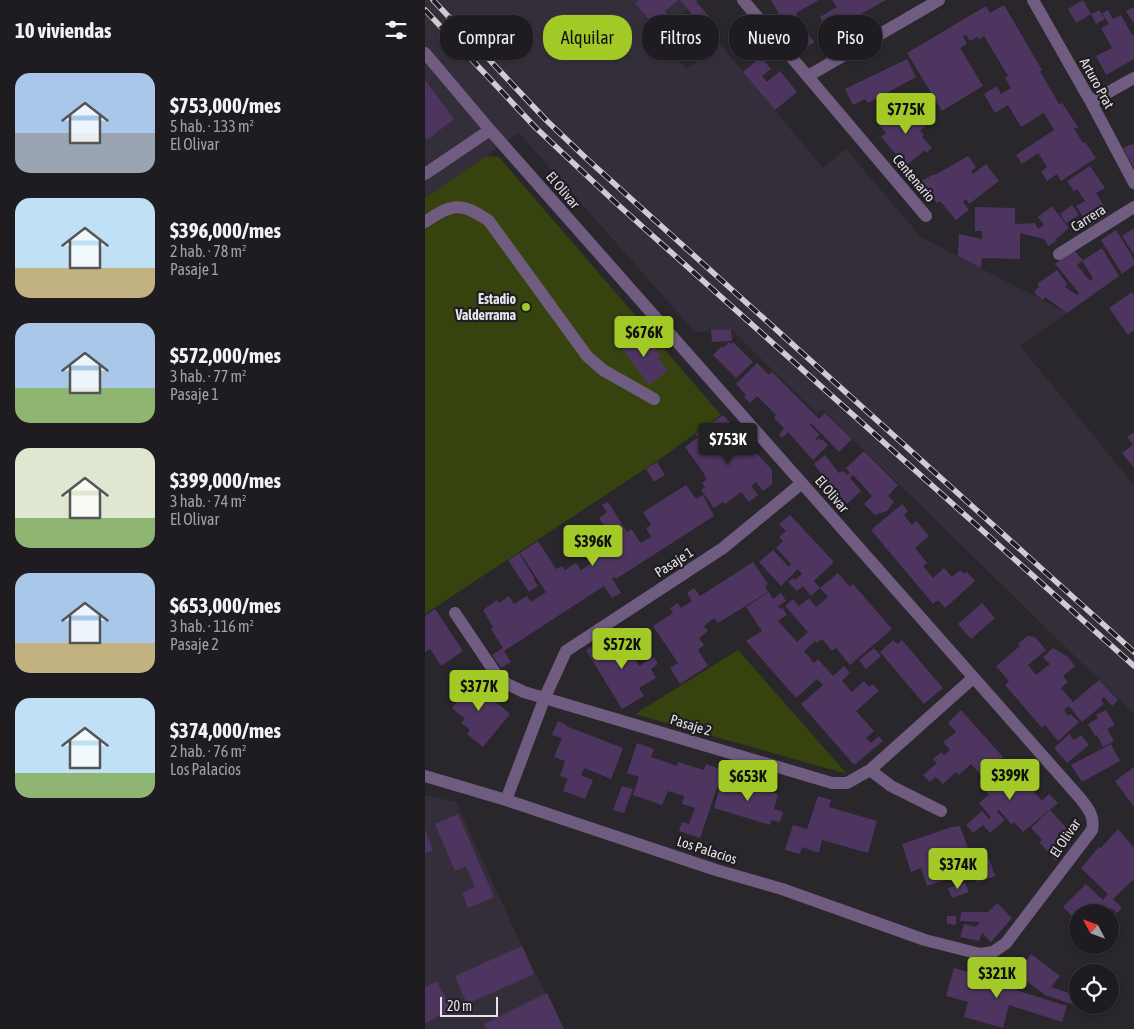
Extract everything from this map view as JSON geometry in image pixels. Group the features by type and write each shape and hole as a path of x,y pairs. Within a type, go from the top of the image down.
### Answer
{"street":[{"name":"Centenario","path":"743,0 927,216"},
{"path":"808,76 939,0"},
{"name":"Arturo Prat","path":"1033,0 1134,183"},
{"name":"El Olivar","path":"425,53 490,130 1080,798 1091,813 1094,822 1092,830 1006,943 993,952 980,954"},
{"path":"1091,102 1134,78"},
{"path":"425,174 490,130"},
{"path":"425,222 444,210 457,206 474,211 489,221 587,356 603,370 654,399"},
{"name":"Carrera","path":"1059,254 1134,207"},
{"name":"Pasaje 1","path":"506,800 545,697 564,654 570,647 723,548 802,483"},
{"name":"Pasaje 2","path":"455,613 496,674 507,684 525,692 832,783 847,783 870,770 973,678"},
{"path":"870,770 897,790 941,811"},
{"name":"Los Palacios","path":"425,776 506,800 716,870 782,889 925,940 980,954"}],"shaded area":[{"path":"425,0 700,0 680,15 642,15 642,60 679,60 687,69 698,60 719,60 719,43 729,55 729,60 733,60 823,168 846,149 921,237 1067,313 1020,346 1134,485 1134,714 822,409 817,414 731,329 695,332 519,133 425,198"},
{"path":"425,795 456,802 520,942 564,1029 425,1029"}],"green space":[{"name":"Estadio Valderrama","path":"486,156 499,157 721,415 657,461 425,614 425,198"},
{"path":"738,650 847,774 635,714"}],"building":[{"path":"639,0 679,0 665,11 668,15 645,15 635,3"},
{"path":"680,0 695,0 708,15 693,15"},
{"path":"771,0 819,0 796,13 797,15 780,15"},
{"path":"832,0 886,0 859,15 823,15 837,7"},
{"path":"1083,0 1091,14 1076,23 1068,9"},
{"path":"1004,5 1042,70 1040,71 1059,104 1062,103 1078,127 1074,129 1096,158 1061,181 1057,174 1047,181 1041,172 1047,167 1038,153 1022,164 1016,155 1054,130 1044,113 1021,127 1008,105 995,113 984,94 997,86 1001,94 1011,88 1005,78 1008,76 984,36 979,40 978,37 970,41 966,35 963,36 967,44 960,48 983,86 942,111 907,53 986,6 990,13"},
{"path":"1134,7 1134,24 1126,11"},
{"path":"1099,10 1105,19 1096,24 1091,14"},
{"path":"1108,10 1113,19 1121,15 1132,35 1134,34 1134,59 1106,75 1096,56 1112,48 1101,28 1109,24 1102,13"},
{"path":"808,34 814,42 808,46"},
{"path":"907,59 916,77 868,103 865,99 853,105 845,89"},
{"path":"757,60 764,60 771,69 762,76 767,82 780,71 797,92 775,110 743,72"},
{"path":"425,80 454,119 427,140 425,136"},
{"path":"920,106 932,120 920,131 924,135 922,137 932,148 926,153 925,150 906,166 881,137 886,133 878,124 892,112 901,122"},
{"path":"1133,144 1134,146 1134,168 1123,148"},
{"path":"968,156 976,167 971,172 973,174 986,164 999,181 969,204 966,199 963,202 969,210 956,220 940,201 937,203 920,182"},
{"path":"1090,166 1105,188 1096,193 1109,214 1089,226 1076,206 1085,201 1077,189 1074,191 1067,181"},
{"path":"1072,205 1079,215 1066,223 1060,214"},
{"path":"1052,206 1069,228 1048,246 1044,239 1020,233 1020,259 982,258 981,268 958,256 959,234 982,239 982,231 975,231 975,207 1015,208 1015,224 1035,223 1038,229 1044,225 1038,217"},
{"path":"1134,228 1134,255 1122,236"},
{"path":"1116,230 1134,259 1134,265 1122,274 1101,240"},
{"path":"1102,248 1119,276 1067,313 1045,297 1043,300 1034,293 1038,287 1040,288 1037,284 1057,270 1067,284 1065,287 1077,295 1079,293 1055,264 1073,249 1083,260 1077,265 1090,281 1093,278 1082,261"},
{"path":"1132,292 1134,295 1134,330 1128,335 1109,308"},
{"path":"731,329 732,341 712,342 711,330"},
{"path":"638,331 648,345 652,343 661,356 658,358 668,371 649,385 619,345"},
{"path":"729,342 731,344 733,342 753,362 736,378 713,355"},
{"path":"757,363 769,375 772,372 819,419 825,413 852,439 839,452 811,423 810,425 820,435 815,439 819,438 821,441 822,439 828,445 813,460 788,432 782,438 779,435 784,428 774,418 776,415 757,396 750,403 744,397 746,395 736,384"},
{"path":"723,415 733,426 723,433 732,445 742,437 772,470 772,484 763,491 756,482 751,486 758,495 749,502 741,492 725,504 723,502 714,508 701,490 705,487 702,483 707,479 685,447 698,437 695,434"},
{"path":"1134,432 1134,468 1122,453 1133,445 1127,437"},
{"path":"864,451 898,485 888,496 894,502 887,511 875,515 864,504 872,496 853,475 850,478 861,491 847,504 814,464 825,455 839,473 843,471 847,475 850,473 846,468"},
{"path":"657,462 665,475 654,482 646,469"},
{"path":"686,485 696,499 703,495 714,516 616,579 612,578 621,593 612,598 604,586 504,651 511,662 501,668 492,655 503,648 491,629 493,627 483,610 497,600 499,603 509,596 514,604 527,596 531,602 546,592 520,553 538,541 556,569 562,566 565,570 576,563 581,570 590,564 587,560 598,553 587,537 604,526 599,518 607,512 602,505 608,502 627,532 631,529 641,543 651,537 646,528 651,525 643,512"},
{"path":"902,504 908,511 904,515 912,525 916,521 929,536 915,548 927,563 923,566 933,578 944,568 952,577 960,570 964,574 967,572 975,581 945,608 938,600 933,604 871,530"},
{"path":"790,515 834,562 814,581 820,588 811,596 803,586 797,591 788,582 793,578 795,580 802,574 798,569 781,586 759,562 773,550 789,567 791,564 776,548 783,541 779,537 786,531 779,524"},
{"path":"519,553 538,586 529,592 508,560"},
{"path":"753,562 768,584 765,586 768,592 718,623 714,618 704,626 708,631 699,638 704,645 698,650 708,666 680,684 670,668 678,663 653,626 673,613 670,608 678,603 681,608 692,601 687,593 694,588 700,596"},
{"path":"838,573 850,587 853,584 892,629 850,665 836,648 832,651 822,639 817,643 815,641 804,651 814,663 818,659 833,676 844,666 850,673 842,681 852,692 864,681 869,687 873,684 879,691 856,711 874,731 866,738 871,743 879,736 883,741 854,765 801,704 823,685 817,679 796,698 746,641 762,631 746,607 769,592 773,599 781,593 786,601 778,606 780,609 782,607 787,615 778,621 797,642 808,632 785,606 793,599 799,606 809,598 816,607 828,597 820,588"},
{"path":"982,603 995,618 971,639 958,624"},
{"path":"435,609 463,651 441,666 430,649 425,652 425,616"},
{"path":"628,636 634,646 629,649 639,666 654,657 658,664 651,669 656,678 639,688 644,696 622,709 586,650 609,637 614,645"},
{"path":"1027,636 1035,637 1046,650 1028,665 1036,675 1050,664 1043,657 1053,648 1068,657 1075,666 1063,676 1068,682 1061,688 1073,702 1099,680 1118,700 1112,706 1104,697 1101,700 1104,704 1082,722 1069,706 1064,710 1068,716 1070,714 1079,722 1058,741 1045,725 1042,728 1005,685 1009,681 996,666 1020,646 1018,644"},
{"path":"893,640 897,644 902,640 943,688 924,704 880,652"},
{"path":"874,648 881,656 866,669 859,660"},
{"path":"471,671 483,681 478,687 510,714 483,747 467,734 470,730 461,723 465,719 452,708 457,702 455,701 471,681 466,678"},
{"path":"961,710 1003,757 982,776 971,764 959,775 956,772 943,784 936,777 930,782 923,775 937,763 933,759 941,752 944,755 950,750 943,742 956,732 948,723"},
{"path":"1106,710 1115,725 1107,729 1114,741 1103,747 1097,735 1095,736 1088,724 1098,718 1096,715"},
{"path":"558,721 566,726 623,748 611,779 584,768 581,775 593,780 585,799 563,791 568,779 560,776 565,761 554,757 562,738 552,735"},
{"path":"1069,734 1074,740 1081,735 1089,745 1067,763 1054,748"},
{"path":"637,743 654,749 651,757 677,766 678,762 704,770 706,764 723,770 700,838 679,831 682,822 689,824 695,808 682,804 684,796 668,791 662,805 633,795 639,777 627,773"},
{"path":"1111,744 1120,761 1082,782 1071,765"},
{"path":"1005,760 1042,801 1049,794 1058,803 1023,832 1014,822 1012,825 999,810 997,812 1005,820 990,833 983,825 973,833 966,825 982,811 989,819 991,817 979,803 989,795 979,783"},
{"path":"1134,767 1134,807 1115,781"},
{"path":"722,778 778,794 774,809 783,812 780,822 771,820 770,825 714,808"},
{"path":"622,786 633,789 624,813 613,810"},
{"path":"818,796 831,800 829,807 877,821 868,853 822,840 819,853 802,847 800,854 785,850 793,825 807,829"},
{"path":"1050,810 1074,836 1056,861 1039,842 1042,840 1031,828"},
{"path":"458,814 494,897 468,908 462,893 475,887 466,866 455,871 435,824"},
{"path":"960,826 970,854 985,848 991,864 972,870 970,864 962,866 964,871 927,886 921,868 911,872 902,844"},
{"path":"1118,829 1134,848 1134,879 1113,899 1118,904 1069,904 1069,913 1063,907 1086,884 1103,900 1108,894 1081,868 1099,847 1101,848"},
{"path":"425,830 433,850 425,853"},
{"path":"991,864 995,876 977,883 973,871"},
{"path":"965,883 969,892 952,898 948,888"},
{"path":"997,903 1012,918 991,942 982,933 979,941 960,937 964,924 976,927 980,922 960,921 961,912 988,912"},
{"path":"947,916 956,916 956,925 947,924"},
{"path":"522,946 534,974 467,1004 455,976"},
{"path":"1031,954 1060,976 1051,987 1069,993 1069,1003 1045,995 1016,973"},
{"path":"954,968 1014,985 1013,989 1067,1006 1062,1022 1009,1005 1003,1028 964,1017 968,1002 946,996"},
{"path":"437,981 451,1010 425,1023 425,987"},
{"path":"547,993 564,1029 486,1029 484,1024"}],"railway":[{"path":"433,0 546,120 588,160 1134,652"},
{"path":"425,10 536,128 616,203 1134,666"}],"place":[{"name":"Estadio Valderrama","path":"526,307"}]}
